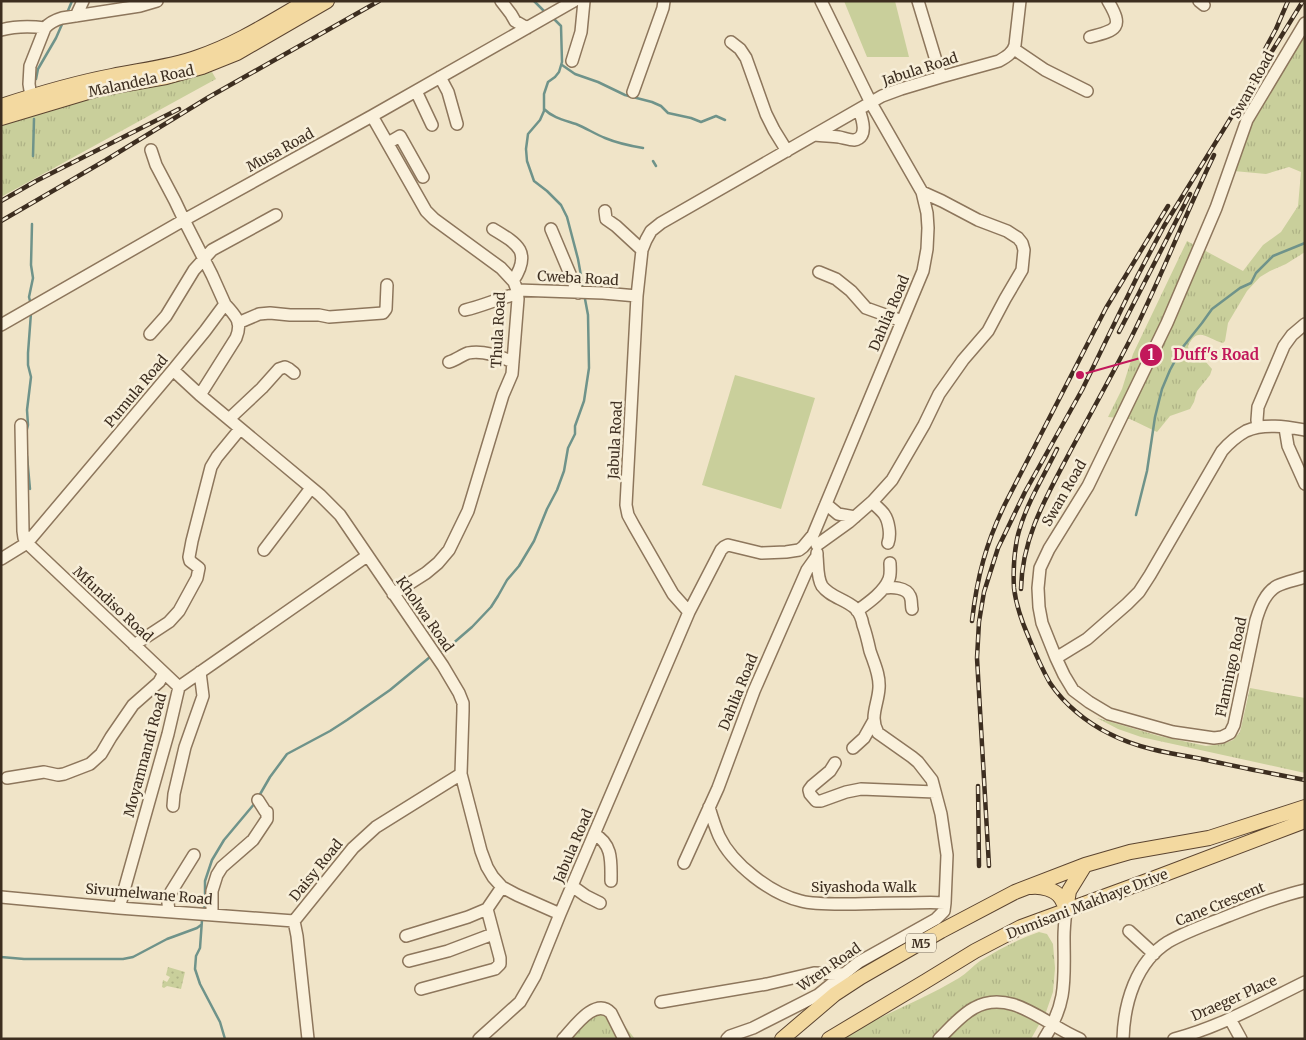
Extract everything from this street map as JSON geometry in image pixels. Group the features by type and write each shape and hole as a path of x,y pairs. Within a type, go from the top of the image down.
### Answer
{"main road":[{"name":"Malandela Road","path":"1,118 32,102 102,78 162,67 199,57 234,42 307,1"},
{"name":"Malandela Road","path":"1,106 32,102 178,74 208,65 237,53 327,1"},
{"name":"Dumisani Makhaye Drive","path":"782,1039 835,994 861,977 941,931 1004,898 1085,865 1130,852 1209,838 1305,807"},
{"name":"Dumisani Makhaye Drive","path":"829,1039 1005,934 1037,920 1152,880 1305,821"},
{"path":"1066,910 1069,891 1085,865"},
{"path":"1028,888 1041,888 1057,894 1060,896 1066,910"}],"street":[{"path":"69,17 82,1"},
{"path":"32,102 29,84 30,66 45,28 54,20 140,6 157,1"},
{"path":"501,1 512,14 515,21 527,28"},
{"name":"Musa Road","path":"1,324 574,1"},
{"path":"572,61 581,32 584,1"},
{"path":"633,92 664,1"},
{"name":"Dahlia Road","path":"684,864 718,788 754,691 807,570 816,545 826,504 923,271 927,249 927,212 922,192 871,103 821,1"},
{"path":"918,1 940,77"},
{"path":"1020,1 1014,49 1045,70 1087,91"},
{"path":"1090,37 1111,30 1117,25 1116,16 1108,1"},
{"name":"Swan Road","path":"1056,658 1042,624 1038,588 1040,568 1049,549 1088,486 1167,323 1216,208 1247,120 1305,22"},
{"path":"1,30 32,26 45,28"},
{"path":"731,42 740,49 746,58 766,114 787,151"},
{"name":"Jabula Road","path":"479,1039 520,1002 535,976 689,612 668,585 628,515 626,505 637,296 642,250 646,240 661,223 882,96 940,77 999,61 1009,55 1014,49"},
{"path":"440,77 448,92 457,124"},
{"path":"416,91 432,125"},
{"path":"815,135 857,139 863,131 864,121 859,110"},
{"name":"Thula Road","path":"372,116 426,211 434,219 501,268 516,288 512,374 503,395 468,511 449,550 438,563 393,594"},
{"path":"388,142 400,136 423,177"},
{"path":"151,150 156,165 220,290 225,304 238,323 239,331 236,338 200,395"},
{"path":"922,192 978,220 1013,234 1022,242 1024,250 1022,270 988,331 963,360 939,394 924,425 892,480 855,517 816,545 819,577 822,586 855,608 863,624 879,677 874,727 878,733 918,762 932,780 941,814 947,855 944,907"},
{"path":"605,211 606,220 616,226 642,250"},
{"path":"150,334 166,316 203,258 212,250 276,215"},
{"path":"551,229 578,293"},
{"path":"493,230 517,245 521,253 522,264 516,288"},
{"path":"819,272 836,279 851,290 866,308 902,321"},
{"path":"238,323 259,314 270,312 290,316 318,315 329,317 383,313 386,309 387,285"},
{"name":"Cweba Road","path":"465,310 504,297 516,288 637,296"},
{"name":"Pumula Road","path":"1,559 27,543 173,370 225,304"},
{"path":"1258,427 1258,407 1284,346 1292,335 1305,324"},
{"path":"449,362 465,354 474,353 492,354 513,362"},
{"path":"229,419 279,369 285,367 294,373"},
{"name":"Kholwa Road","path":"173,370 330,504 340,515 454,683 462,703 461,774 482,851 493,877 502,887 560,914"},
{"path":"21,425 23,531 27,543"},
{"path":"1056,658 1087,639 1138,592 1150,575 1222,451 1233,440 1246,431 1258,427 1271,426 1305,430"},
{"path":"1285,428 1288,446 1305,484"},
{"path":"134,645 169,622 179,612 197,578 199,568 190,561 189,557 211,467 240,429"},
{"path":"264,550 310,488"},
{"path":"872,502 886,518 890,536 888,543"},
{"path":"826,504 838,514 855,517"},
{"name":"Mfundiso Road","path":"27,543 179,687"},
{"name":"Dahlia Road","path":"689,612 724,546 728,545 762,553 786,552 816,545"},
{"name":"Moyamnandi Road","path":"120,908 179,687 367,556"},
{"path":"857,611 884,588 890,578 890,562"},
{"name":"Flamingo Road","path":"1056,658 1073,690 1088,702 1109,714 1173,732 1214,738 1222,737 1230,733 1234,725 1256,620 1265,597 1278,586 1304,580"},
{"path":"884,588 899,588 909,594 912,609"},
{"path":"7,778 44,772 64,774 90,764 102,754 110,737 133,705 159,682 164,672"},
{"path":"172,806 185,747 203,696 200,672"},
{"path":"853,748 864,738 874,722"},
{"path":"835,763 830,771 809,790 816,801 861,789 935,792"},
{"name":"Daisy Road","path":"308,1039 294,921 353,848 376,827 461,774"},
{"path":"212,915 212,891 217,875 222,867 253,840 267,819 267,812 258,800"},
{"name":"Siyashoda Walk","path":"709,807 719,836 737,860 750,874 790,898 802,902 835,904 928,901 944,907"},
{"path":"594,834 602,838 615,862 611,881"},
{"path":"169,912 168,903 171,892 194,855"},
{"path":"572,886 600,903"},
{"path":"406,936 468,917 487,909 502,887"},
{"name":"Cane Crescent","path":"1123,1039 1126,1009 1136,979 1147,962 1167,942 1196,928 1285,895 1305,890"},
{"name":"Sivumelwane Road","path":"1,897 294,921"},
{"name":"Wren Road","path":"727,1039 818,996 859,962 936,919 944,907"},
{"path":"421,989 495,969 500,964 487,909"},
{"path":"1044,1039 1053,1026 1060,1009 1063,994 1066,910"},
{"path":"1130,932 1154,954"},
{"path":"409,961 448,951 493,934"},
{"path":"661,1002 767,984 799,976 844,974"},
{"name":"Draeger Place","path":"1174,1039 1230,1019 1305,982"},
{"path":"939,1039 969,1011 989,1002 1004,1002 1018,1005 1053,1026 1080,1039"},
{"path":"562,1039 584,1016 602,1008 611,1013 624,1039"},
{"path":"1230,1019 1241,1039"}],"green space":[{"path":"844,1 895,1 909,57 867,57"},
{"path":"1305,33 1305,252 1260,277 1247,291 1228,323 1223,343 1203,335 1195,336 1192,340 1188,346 1189,351 1205,361 1212,369 1210,375 1197,391 1190,409 1170,416 1157,432 1130,419 1108,417 1122,389 1133,354 1187,241 1243,271 1263,245 1281,232 1298,206 1301,172 1289,167 1266,174 1223,170"},
{"path":"212,72 216,79 1,197 1,125 86,99"},
{"path":"735,375 815,398 781,509 702,485"},
{"path":"1250,688 1305,698 1305,773 1141,737 1118,729 1097,718 1159,736 1206,746 1223,744 1233,740 1240,732"},
{"path":"1039,932 1047,934 1053,944 1055,968 1053,992 1046,1012 1031,1039 842,1039 856,1030 945,986 1002,948"},
{"path":"168,967 185,972 181,989 167,986 162,987 163,980 167,982 170,977 166,975"},
{"path":"601,1012 618,1017 635,1039 567,1039 594,1015"}],"waterway":[{"path":"67,13 72,1"},
{"path":"534,1 544,11"},
{"path":"554,19 561,26 562,62 559,72 548,82 544,94 544,111 540,120 528,134 527,161 534,181 561,205 567,217 583,287"},
{"path":"36,79 38,69 63,22"},
{"path":"562,65 575,74 598,82 625,95 661,106 668,113 701,122 716,116 725,120"},
{"path":"544,109 555,117 576,124 605,138 643,148"},
{"path":"33,156 34,119"},
{"path":"653,161 656,166"},
{"path":"30,301 29,297 33,278 31,265 32,224"},
{"path":"1136,515 1147,471 1155,417 1162,389 1182,348 1212,309 1240,288 1251,283 1256,273 1273,256 1305,243"},
{"path":"441,651 450,646 472,627 491,607 534,541 557,490 564,471 568,448 575,434 575,426 584,401 589,368 588,315 585,299"},
{"path":"26,433 31,377 28,365 31,313"},
{"path":"27,456 30,489"},
{"path":"259,796 287,754 347,720 390,690 430,657"},
{"path":"204,908 205,881 212,860 224,840 255,803"},
{"path":"202,920 200,948 196,956 195,969 200,984 220,1022 225,1039"},
{"path":"1,957 24,959 123,959 133,957 167,939 201,925"}],"railway":[{"path":"1,221 209,97 379,1"},
{"path":"1264,51 1288,1"},
{"path":"989,866 977,658 979,622 984,592 998,548 1025,492 1082,390 1164,226 1303,1"},
{"path":"1,201 36,181 179,109"},
{"path":"1021,589 1026,551 1038,516 1153,293 1214,155"},
{"path":"1119,332 1190,194"},
{"path":"972,621 983,561 1005,504 1106,308 1168,206"},
{"path":"1057,449 1024,516 1017,539 1014,563 1014,588 1018,607 1041,667 1050,683 1077,712 1093,724 1120,739 1164,752 1305,780"},
{"path":"978,786 979,866"}],"place":[{"name":"Duff's Road","path":"1080,375"}]}
